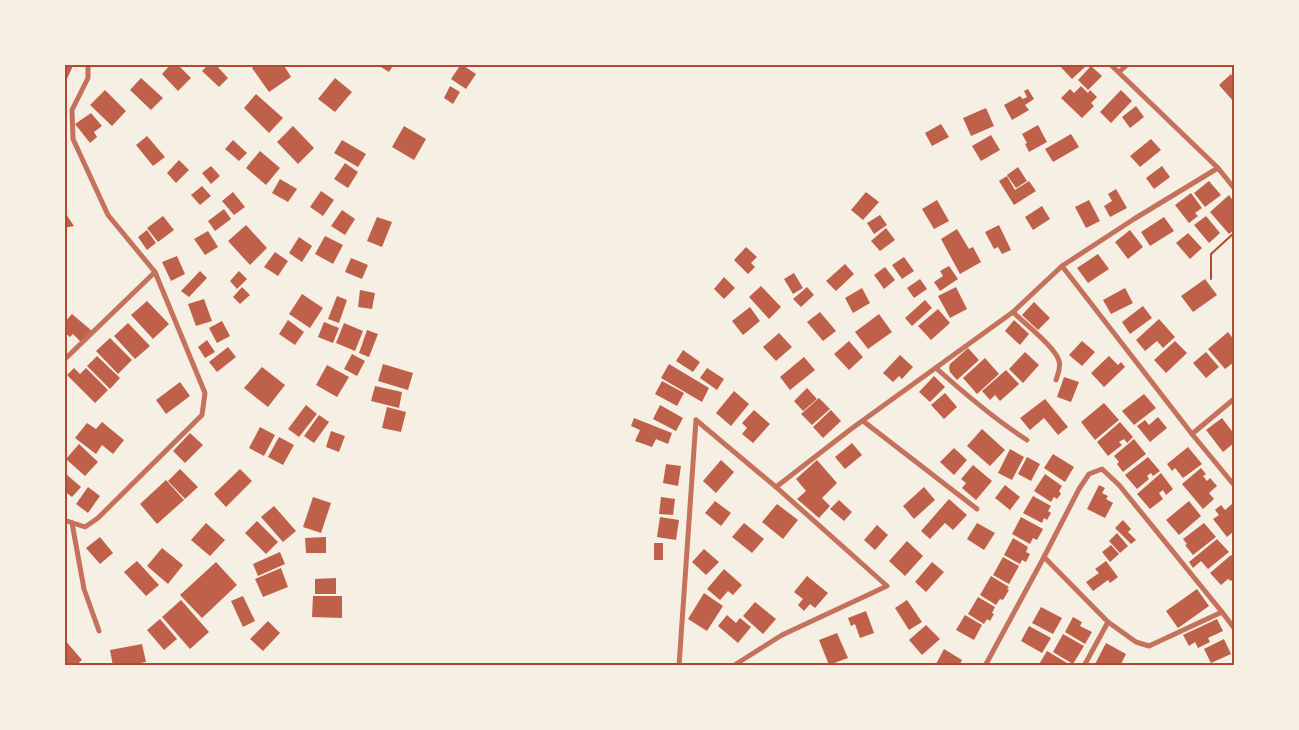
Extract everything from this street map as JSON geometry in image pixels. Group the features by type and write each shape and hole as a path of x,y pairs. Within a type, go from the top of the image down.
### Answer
{"street":[{"path":"64,520 85,527 98,518 202,415 205,393 155,272 108,215 73,139 72,110 88,78 88,64"},
{"path":"1110,64 1218,168 1234,188"},
{"path":"1119,72 1128,64"},
{"path":"776,488 863,421 1013,312 1062,266 1218,168"},
{"path":"1062,266 1234,485"},
{"path":"64,360 155,272"},
{"path":"1013,312 1054,351 1059,361 1056,380"},
{"path":"936,368 1004,426 1027,440"},
{"path":"1192,434 1234,399"},
{"path":"679,666 696,420 887,586 782,635 733,666"},
{"path":"863,421 977,509"},
{"path":"985,666 1079,489 1089,474 1102,469 1119,485 1234,628"},
{"path":"72,523 84,589 99,631"},
{"path":"1044,557 1108,622 1136,642 1149,646 1222,612"},
{"path":"1083,666 1108,622"}],"path":[{"path":"1211,279 1211,254 1234,233"}],"building":[{"path":"64,64 73,66 64,85"},
{"path":"171,64 177,64 191,78 178,91 162,74"},
{"path":"209,64 215,64 228,78 219,87 202,71"},
{"path":"257,64 283,64 291,77 269,92 252,68"},
{"path":"376,64 394,64 389,72"},
{"path":"461,64 476,74 466,89 451,79"},
{"path":"1058,64 1084,64 1086,66 1072,79"},
{"path":"1091,66 1102,76 1088,90 1078,80"},
{"path":"1231,74 1234,79 1234,102 1219,85"},
{"path":"141,78 163,98 151,110 130,90"},
{"path":"335,78 352,92 335,112 318,99"},
{"path":"450,86 460,92 453,104 444,98"},
{"path":"1081,86 1088,93 1090,90 1097,97 1091,103 1094,106 1082,118 1061,98 1070,89 1074,93"},
{"path":"1028,89 1034,99 1025,105 1029,110 1012,120 1004,105 1020,96 1023,99 1027,97 1024,91"},
{"path":"105,90 126,111 112,126 90,105"},
{"path":"1121,90 1132,101 1111,123 1100,112"},
{"path":"256,94 283,118 269,133 244,108"},
{"path":"1136,106 1144,117 1130,128 1122,117"},
{"path":"986,108 994,126 971,136 963,118"},
{"path":"91,113 102,126 94,132 97,137 90,143 75,124"},
{"path":"941,124 949,137 932,146 925,133"},
{"path":"1038,125 1047,142 1029,152 1022,134"},
{"path":"293,126 314,148 298,164 277,142"},
{"path":"404,126 426,139 414,160 392,147"},
{"path":"1071,134 1079,147 1053,162 1045,149"},
{"path":"991,135 1000,150 981,161 972,146"},
{"path":"147,136 165,157 153,166 136,145"},
{"path":"1151,139 1161,150 1140,167 1130,156"},
{"path":"233,140 247,153 239,161 225,149"},
{"path":"342,140 366,154 358,167 334,153"},
{"path":"260,151 280,168 266,185 246,168"},
{"path":"179,160 189,170 176,183 167,173"},
{"path":"345,163 358,172 348,188 334,179"},
{"path":"211,166 220,176 211,184 202,173"},
{"path":"1162,166 1170,177 1154,189 1146,178"},
{"path":"1018,167 1027,181 1016,188 1007,175"},
{"path":"1007,176 1015,190 1029,181 1036,191 1014,205 999,181"},
{"path":"280,179 297,189 288,202 272,193"},
{"path":"1209,181 1221,195 1205,207 1194,193"},
{"path":"202,186 211,196 200,205 191,195"},
{"path":"1116,189 1127,208 1110,217 1104,206 1112,201 1108,194"},
{"path":"321,191 334,200 323,216 310,207"},
{"path":"233,192 245,207 234,215 222,201"},
{"path":"866,192 879,202 863,220 851,210"},
{"path":"1191,193 1202,208 1195,213 1198,216 1189,223 1175,205"},
{"path":"1229,195 1234,202 1234,230 1229,234 1210,212"},
{"path":"937,200 949,221 934,229 922,209"},
{"path":"1089,200 1100,221 1086,228 1075,207"},
{"path":"1042,206 1050,219 1033,230 1025,217"},
{"path":"224,209 231,219 215,231 208,221"},
{"path":"342,210 355,219 345,235 331,226"},
{"path":"64,211 74,226 64,228"},
{"path":"880,215 887,225 874,234 867,223"},
{"path":"163,216 174,230 158,242 147,228"},
{"path":"1206,216 1220,233 1209,243 1194,225"},
{"path":"377,217 392,222 382,247 367,241"},
{"path":"1164,217 1174,231 1150,246 1141,232"},
{"path":"246,225 267,248 250,265 228,241"},
{"path":"999,225 1011,250 1002,254 998,247 994,249 985,232"},
{"path":"886,228 895,240 880,251 871,241"},
{"path":"957,229 969,249 973,247 981,262 960,274 941,239"},
{"path":"147,230 156,243 147,250 138,237"},
{"path":"1130,230 1143,247 1128,259 1115,242"},
{"path":"208,231 218,247 205,255 194,239"},
{"path":"1188,233 1202,248 1190,259 1176,243"},
{"path":"325,236 343,245 333,264 315,254"},
{"path":"299,237 312,246 302,262 289,253"},
{"path":"746,247 757,257 751,263 755,267 748,274 734,260"},
{"path":"275,252 288,261 278,276 264,267"},
{"path":"1098,254 1109,269 1088,283 1077,268"},
{"path":"177,256 185,274 171,281 162,262"},
{"path":"904,257 914,271 902,279 892,265"},
{"path":"351,258 368,265 362,279 345,272"},
{"path":"845,264 854,274 836,291 826,281"},
{"path":"949,266 958,279 940,291 934,282 943,276 940,271"},
{"path":"885,267 895,280 884,289 874,275"},
{"path":"200,271 207,278 189,297 181,291"},
{"path":"239,271 247,279 237,289 230,281"},
{"path":"794,273 803,288 793,294 784,279"},
{"path":"724,277 735,288 724,299 714,289"},
{"path":"920,279 927,289 914,298 907,288"},
{"path":"1205,279 1217,295 1193,312 1181,296"},
{"path":"761,286 781,307 769,319 749,297"},
{"path":"242,287 250,295 240,304 233,297"},
{"path":"807,287 814,295 801,307 793,299"},
{"path":"956,287 967,309 950,318 938,296"},
{"path":"862,288 870,303 853,313 845,298"},
{"path":"1125,288 1133,303 1111,314 1103,300"},
{"path":"360,290 375,293 372,309 358,307"},
{"path":"302,294 323,308 310,328 289,314"},
{"path":"337,296 347,300 339,323 328,319"},
{"path":"204,299 212,321 196,326 188,304"},
{"path":"925,300 932,308 912,326 905,318"},
{"path":"147,301 169,324 153,339 131,315"},
{"path":"1034,302 1050,318 1038,330 1022,315"},
{"path":"1143,306 1152,318 1130,334 1122,322"},
{"path":"750,307 760,321 743,335 732,321"},
{"path":"938,309 950,323 931,340 918,326"},
{"path":"820,312 836,331 823,341 807,322"},
{"path":"72,314 92,331 82,343 73,334 70,337 64,332 64,323"},
{"path":"879,314 892,332 868,349 855,332"},
{"path":"1159,319 1175,337 1163,348 1157,341 1145,351 1136,340"},
{"path":"288,320 304,332 295,345 279,334"},
{"path":"1014,320 1029,334 1020,345 1005,331"},
{"path":"222,321 230,336 217,343 209,328"},
{"path":"324,322 339,328 333,343 318,337"},
{"path":"128,323 150,346 135,359 114,336"},
{"path":"344,323 363,331 355,351 336,343"},
{"path":"367,330 378,334 369,357 359,353"},
{"path":"1228,332 1234,340 1234,362 1225,369 1208,349"},
{"path":"779,333 792,347 776,361 763,347"},
{"path":"110,338 132,360 118,374 96,351"},
{"path":"207,340 215,352 205,358 198,347"},
{"path":"849,341 863,357 849,370 834,354"},
{"path":"1082,341 1095,352 1082,366 1069,355"},
{"path":"1175,341 1187,353 1166,373 1154,360"},
{"path":"228,347 236,357 217,372 209,362"},
{"path":"968,348 979,360 957,380 950,372 950,364"},
{"path":"683,350 700,362 693,372 676,361"},
{"path":"1025,352 1039,365 1023,383 1009,369"},
{"path":"1206,352 1219,367 1206,378 1193,363"},
{"path":"352,354 365,361 357,376 344,369"},
{"path":"900,355 913,367 902,379 899,376 893,382 883,373"},
{"path":"97,356 120,378 110,389 87,366"},
{"path":"1109,356 1118,365 1121,362 1125,367 1104,387 1091,373"},
{"path":"804,357 815,370 790,390 780,377"},
{"path":"985,358 999,374 977,394 963,378"},
{"path":"383,364 413,373 408,390 378,381"},
{"path":"669,364 709,388 702,402 661,378"},
{"path":"327,365 349,377 337,397 316,385"},
{"path":"262,367 285,385 268,407 244,388"},
{"path":"74,368 80,374 86,368 108,390 95,403 67,375"},
{"path":"707,368 724,379 717,390 700,378"},
{"path":"1006,370 1019,384 1000,401 995,395 990,400 982,391"},
{"path":"934,376 945,387 930,402 919,392"},
{"path":"1064,377 1079,382 1071,402 1057,397"},
{"path":"662,381 684,393 677,406 655,394"},
{"path":"180,382 190,396 166,414 156,400"},
{"path":"375,386 402,392 399,408 371,401"},
{"path":"807,388 817,399 803,411 794,401"},
{"path":"734,391 749,404 731,426 716,413"},
{"path":"945,393 957,407 944,419 931,405"},
{"path":"1144,394 1156,408 1134,425 1122,411"},
{"path":"819,398 830,409 812,425 801,414"},
{"path":"1045,399 1068,427 1058,435 1044,418 1030,430 1020,418"},
{"path":"1104,403 1119,420 1095,440 1081,422"},
{"path":"306,405 317,414 299,437 288,429"},
{"path":"660,405 683,418 676,431 653,419"},
{"path":"387,407 406,412 401,432 382,428"},
{"path":"754,410 770,424 753,443 742,434 747,428 742,423"},
{"path":"831,410 841,421 823,438 813,427"},
{"path":"319,415 329,422 314,443 304,436"},
{"path":"1158,417 1167,428 1150,442 1137,426 1145,420 1149,425"},
{"path":"634,418 672,433 668,444 656,439 652,447 635,441 640,430 631,426"},
{"path":"1222,418 1234,434 1234,443 1223,452 1206,430"},
{"path":"102,422 124,440 113,454 102,445 96,454 75,438 87,423 96,429"},
{"path":"1120,422 1133,437 1127,443 1124,439 1119,442 1122,445 1108,456 1097,442"},
{"path":"260,427 275,435 264,456 249,448"},
{"path":"982,429 1005,450 990,466 967,446"},
{"path":"331,431 345,436 339,452 326,447"},
{"path":"190,433 203,445 185,463 173,451"},
{"path":"279,437 294,445 283,465 268,457"},
{"path":"1134,439 1146,454 1123,472 1114,456"},
{"path":"852,443 862,455 845,469 835,457"},
{"path":"79,444 98,462 85,476 66,459"},
{"path":"1188,447 1202,464 1183,478 1175,468 1172,471 1167,464"},
{"path":"954,448 967,460 954,475 940,462"},
{"path":"1010,449 1024,457 1012,480 998,473"},
{"path":"1053,454 1074,467 1065,482 1044,468"},
{"path":"1027,457 1040,464 1031,481 1018,474"},
{"path":"1148,457 1160,471 1153,476 1151,473 1147,476 1149,479 1137,489 1125,475"},
{"path":"721,460 734,472 716,493 703,481"},
{"path":"817,460 837,483 822,498 830,506 819,518 797,499 806,491 796,479"},
{"path":"666,464 681,466 678,486 663,483"},
{"path":"973,465 992,481 976,500 962,488 966,483 961,479"},
{"path":"1201,468 1206,474 1203,476 1207,481 1210,478 1217,486 1209,493 1214,499 1203,509 1182,484"},
{"path":"180,469 198,487 185,499 168,481"},
{"path":"240,469 252,481 226,507 214,494"},
{"path":"1161,473 1173,489 1166,495 1163,490 1159,493 1163,499 1150,509 1137,494"},
{"path":"66,474 81,487 72,497 64,491 64,475"},
{"path":"1045,474 1062,486 1059,491 1061,494 1057,499 1054,497 1051,502 1034,491"},
{"path":"166,480 184,500 157,524 140,504"},
{"path":"1005,485 1020,497 1010,510 995,498"},
{"path":"1099,485 1105,488 1102,493 1108,496 1106,499 1113,503 1105,518 1087,509"},
{"path":"88,487 100,496 88,513 76,504"},
{"path":"924,487 935,500 914,519 903,506"},
{"path":"1033,496 1051,506 1048,511 1051,513 1047,520 1044,518 1042,523 1023,513"},
{"path":"313,497 331,503 321,533 303,527"},
{"path":"661,497 675,499 673,515 659,514"},
{"path":"949,499 967,515 953,530 945,523 930,539 921,531"},
{"path":"839,500 852,512 844,521 830,509"},
{"path":"715,501 731,513 721,526 705,513"},
{"path":"1189,501 1201,516 1179,535 1166,520"},
{"path":"777,504 798,520 783,539 762,522"},
{"path":"1232,504 1234,506 1234,531 1227,537 1213,519 1219,515 1215,510 1221,505 1225,510"},
{"path":"274,506 296,531 283,542 261,517"},
{"path":"660,517 679,520 676,540 657,537"},
{"path":"1021,517 1043,529 1037,540 1033,538 1030,544 1012,534"},
{"path":"1123,520 1131,529 1128,532 1136,540 1131,544 1115,528"},
{"path":"257,521 278,542 266,554 245,533"},
{"path":"206,523 225,540 210,556 191,540"},
{"path":"744,523 764,539 752,553 732,537"},
{"path":"977,523 995,533 984,550 967,539"},
{"path":"1204,523 1216,537 1193,555 1183,539"},
{"path":"877,525 888,535 875,550 864,540"},
{"path":"1117,533 1128,546 1120,553 1109,541"},
{"path":"100,537 113,553 100,564 86,548"},
{"path":"326,537 326,553 306,553 305,538"},
{"path":"1013,538 1028,547 1026,552 1030,554 1026,562 1022,560 1020,564 1004,555"},
{"path":"1217,539 1229,552 1208,569 1201,561 1193,568 1189,562"},
{"path":"907,541 923,556 905,576 889,561"},
{"path":"654,543 663,543 663,560 654,560"},
{"path":"1111,545 1119,554 1110,562 1102,552"},
{"path":"162,548 183,565 168,584 147,566"},
{"path":"704,549 719,562 706,575 692,562"},
{"path":"280,552 285,564 258,576 253,564"},
{"path":"1231,555 1234,559 1234,578 1231,581 1228,579 1221,585 1210,573"},
{"path":"1003,557 1019,566 1009,584 993,575"},
{"path":"137,561 159,585 146,596 124,572"},
{"path":"1106,561 1118,577 1110,583 1108,580 1093,591 1086,582 1099,573 1095,569"},
{"path":"216,562 237,585 202,618 180,595"},
{"path":"932,562 944,572 926,592 915,582"},
{"path":"281,568 288,587 263,597 255,579"},
{"path":"724,569 742,585 733,595 728,591 720,600 707,589"},
{"path":"807,576 828,593 815,608 810,604 804,611 798,605 803,599 794,592"},
{"path":"991,576 1009,587 1003,600 1000,599 996,605 980,595"},
{"path":"336,578 336,594 315,594 315,579"},
{"path":"1197,589 1209,606 1178,628 1166,611"},
{"path":"704,593 723,606 707,631 688,619"},
{"path":"243,596 255,621 243,627 231,601"},
{"path":"313,596 342,596 342,618 312,617"},
{"path":"978,597 995,607 990,621 987,619 984,624 968,614"},
{"path":"181,600 209,632 190,649 162,617"},
{"path":"907,600 922,622 909,630 895,608"},
{"path":"755,602 776,619 763,634 743,616"},
{"path":"1041,607 1062,618 1053,634 1032,623"},
{"path":"866,611 874,633 860,638 855,624 851,626 848,618"},
{"path":"727,615 736,623 740,618 751,627 738,643 718,626"},
{"path":"965,615 982,625 974,640 956,630"},
{"path":"1073,617 1082,622 1080,626 1092,632 1085,644 1065,632"},
{"path":"160,619 177,639 164,650 147,630"},
{"path":"1217,619 1223,631 1208,638 1210,642 1198,648 1195,642 1189,646 1183,635"},
{"path":"268,621 280,633 263,651 250,639"},
{"path":"926,625 940,639 922,655 909,640"},
{"path":"1029,626 1051,638 1042,653 1021,641"},
{"path":"837,633 848,658 829,665 819,640"},
{"path":"1063,634 1084,646 1073,664 1053,652"},
{"path":"64,639 82,660 75,666 64,666"},
{"path":"1224,639 1231,654 1211,663 1204,649"},
{"path":"1106,643 1126,654 1120,666 1094,666"},
{"path":"142,644 146,662 113,666 110,650"},
{"path":"944,649 962,660 959,666 935,666"},
{"path":"1047,651 1067,663 1066,666 1038,666"}]}
